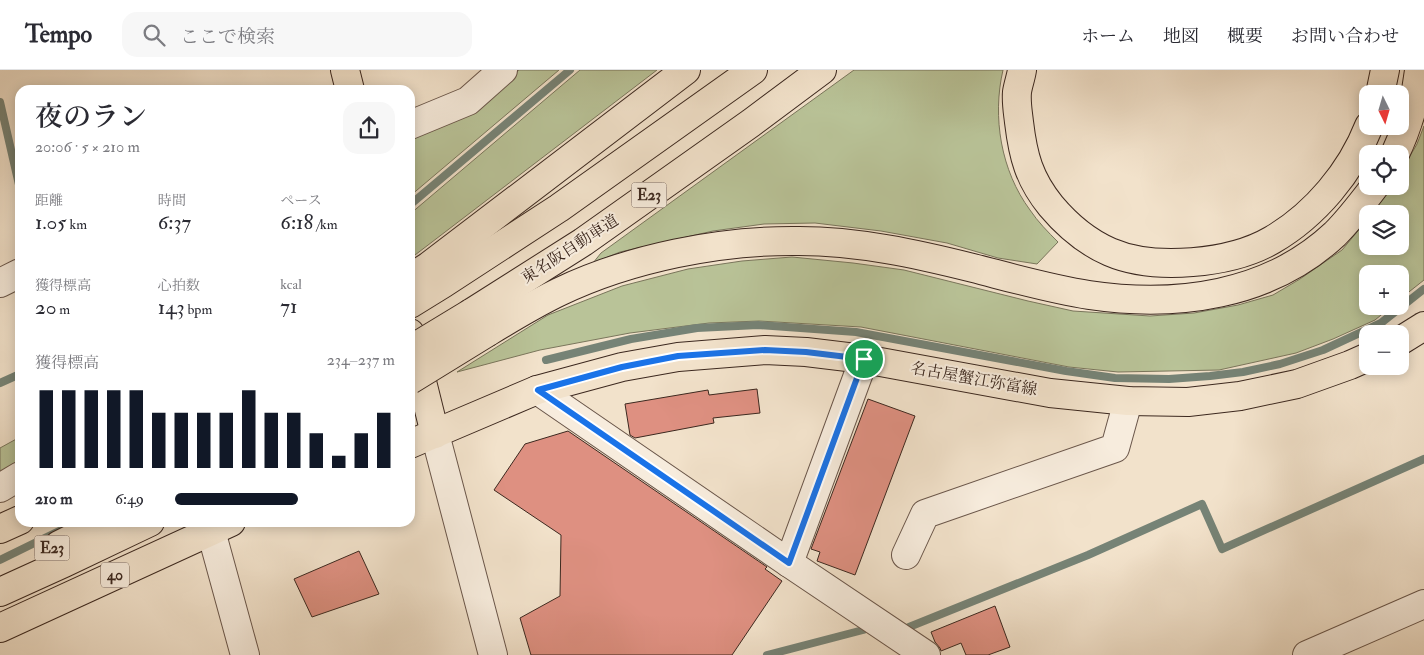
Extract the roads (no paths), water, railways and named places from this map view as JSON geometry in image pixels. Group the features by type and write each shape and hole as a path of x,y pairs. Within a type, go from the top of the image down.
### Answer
{"main road":[{"path":"345,70 349,85"},
{"path":"428,276 686,70"},
{"name":"E23","path":"415,296 428,276 559,208 754,70"},
{"name":"東名阪自動車道","path":"415,348 479,323 583,242 751,123 822,70"},
{"path":"1022,70 1017,93 1022,146 1030,175 1043,197 1060,217 1083,237 1111,252 1142,261 1177,263 1208,261 1241,254 1272,240 1296,223 1322,200 1347,168 1365,135"},
{"path":"1382,85 1385,70"},
{"path":"1399,145 1411,114 1417,90 1419,70"},
{"path":"415,376 479,323 605,274 660,257 704,248 752,242 800,241 853,244 905,253 1049,288 1129,299 1165,300 1230,291 1260,282 1287,269 1312,253 1335,234 1356,212 1368,195"},
{"path":"1409,335 1424,326"},
{"name":"名古屋蟹江弥富線","path":"415,442 538,390 622,367 678,356 765,350 806,352 864,359 1050,393 1128,401 1188,402 1240,396 1297,384 1359,361"},
{"path":"415,353 435,434"},
{"name":"E23","path":"0,530 15,522"},
{"name":"E23","path":"0,574 95,527"},
{"path":"0,592 140,527"},
{"name":"40","path":"0,628 221,527"}],"street":[{"path":"415,123 468,101 503,70"},
{"path":"0,283 15,276"},
{"path":"789,563 864,359"},
{"path":"538,390 926,655"},
{"path":"906,555 925,514 1115,448 1128,401"},
{"path":"435,434 493,655"},
{"path":"0,488 15,479"},
{"path":"221,527 245,655"},
{"path":"1307,655 1424,604"}],"waterway":[{"path":"415,201 570,70"},
{"path":"0,102 15,167"},
{"path":"546,360 631,339 697,328 758,325 856,332 1066,371 1115,378 1169,379 1210,376 1243,372 1280,364 1323,350 1381,323 1424,289"},
{"path":"0,383 15,376"},
{"path":"909,627 1088,555 1202,504 1222,549 1424,459"},
{"path":"0,560 59,531"},
{"path":"767,655 863,630"}]}
